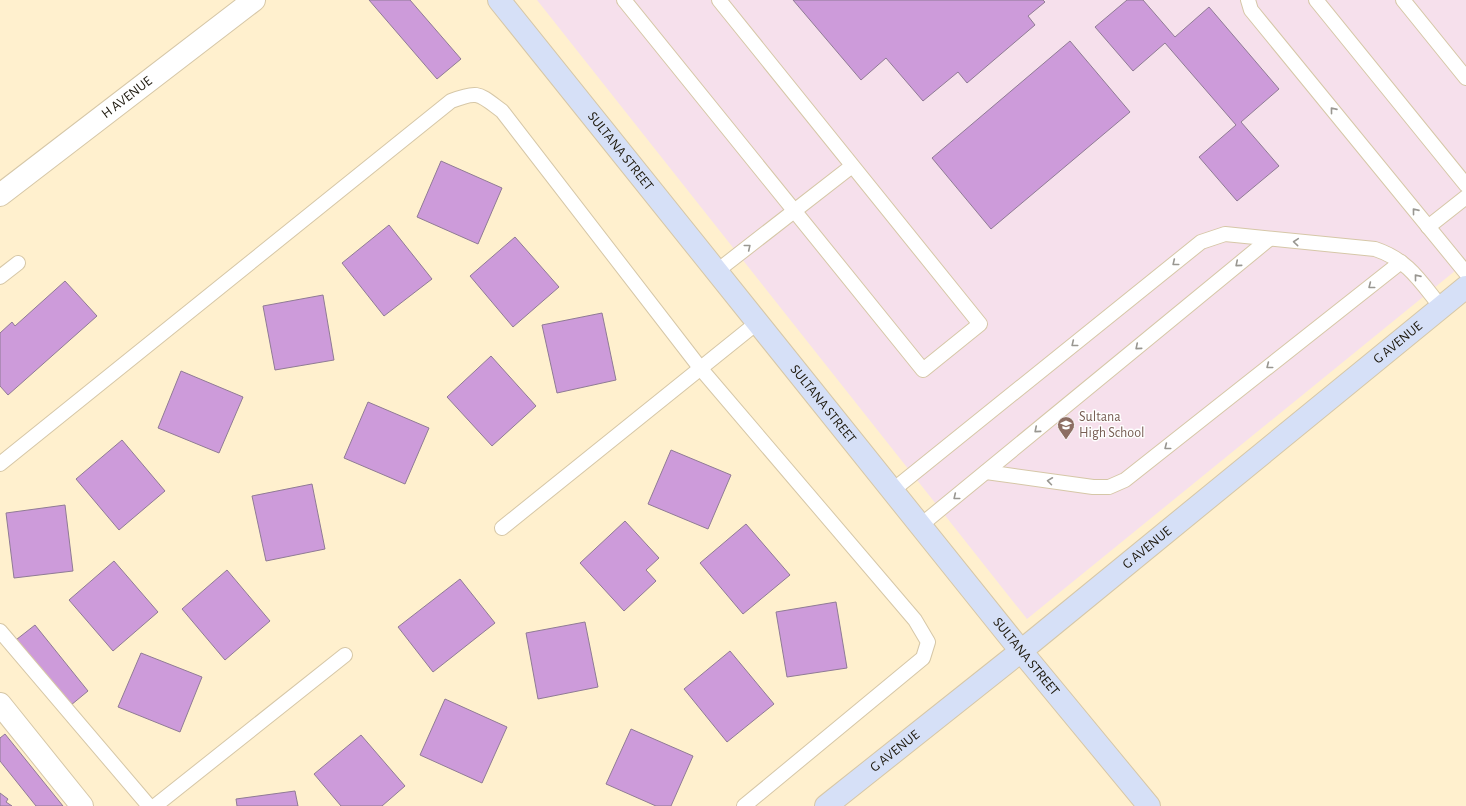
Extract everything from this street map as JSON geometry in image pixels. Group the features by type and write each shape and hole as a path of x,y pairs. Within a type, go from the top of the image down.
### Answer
{"street":[{"name":"H AVENUE","path":"0,194 254,0"},
{"name":"SULTANA STREET","path":"499,0 1021,651 1149,806"},
{"name":"G AVENUE","path":"826,806 1021,651 1466,287"},
{"path":"0,704 82,806"}],"lane":[{"path":"624,0 923,370 980,324 719,0"},
{"path":"1248,0 1251,10 1466,274"},
{"path":"1316,0 1466,185"},
{"path":"1403,0 1466,78"},
{"path":"0,464 451,101 469,94 482,96 502,111 701,369 915,620 928,642 923,658 744,806"},
{"path":"717,272 794,210 852,166"},
{"path":"1428,227 1466,197"},
{"path":"893,490 1201,242 1225,234 1268,240 1375,249 1390,254 1411,270 1441,307"},
{"path":"921,525 1268,240"},
{"path":"986,472 1093,487 1109,487 1125,480 1401,262"},
{"path":"0,277 18,264"},
{"path":"502,528 758,322"},
{"path":"0,631 149,806"},
{"path":"154,806 345,655"}],"shaded area":[{"name":"Sultana High School","path":"537,0 1466,0 1466,262 1027,619"}],"building":[{"path":"369,0 410,0 461,59 437,79"},
{"path":"793,0 1043,0 1045,2 1028,16 1035,25 967,83 958,72 923,101 886,58 861,80"},
{"path":"1127,0 1143,0 1175,37 1209,7 1279,89 1241,122 1279,166 1237,201 1199,157 1236,125 1165,43 1133,71 1095,27"},
{"path":"1070,41 1130,112 991,229 932,158"},
{"path":"441,161 502,188 478,244 417,217"},
{"path":"389,225 432,279 384,316 342,263"},
{"path":"515,237 559,287 513,327 470,276"},
{"path":"65,281 97,316 8,395 0,386 0,333 12,322 15,326"},
{"path":"323,295 334,360 275,370 263,306"},
{"path":"602,313 616,380 557,393 542,325"},
{"path":"491,356 536,406 492,446 447,397"},
{"path":"181,371 243,397 219,453 158,428"},
{"path":"368,402 429,428 405,484 344,458"},
{"path":"122,440 165,491 119,530 76,479"},
{"path":"671,450 731,475 708,529 648,504"},
{"path":"312,484 325,549 266,561 252,496"},
{"path":"65,505 73,571 14,578 6,513"},
{"path":"625,521 659,558 646,570 656,581 624,611 580,563"},
{"path":"746,524 790,575 743,614 700,563"},
{"path":"114,561 158,612 113,651 69,600"},
{"path":"227,570 270,621 225,660 182,609"},
{"path":"460,579 495,623 433,672 398,627"},
{"path":"836,602 847,668 787,677 776,612"},
{"path":"585,622 598,687 538,699 526,633"},
{"path":"35,625 88,691 65,710 12,643"},
{"path":"730,651 774,704 727,742 684,689"},
{"path":"141,653 202,677 180,732 118,707"},
{"path":"445,699 507,727 482,783 420,755"},
{"path":"631,729 693,756 671,806 656,806 606,784"},
{"path":"5,734 63,806 36,806 0,761 0,738"},
{"path":"361,735 405,786 382,806 341,806 314,774"},
{"path":"295,791 298,806 237,806 236,799"},
{"path":"0,793 8,799 6,802 12,806 0,806"}],"place":[{"name":"Sultana High School","path":"1066,440"}]}
